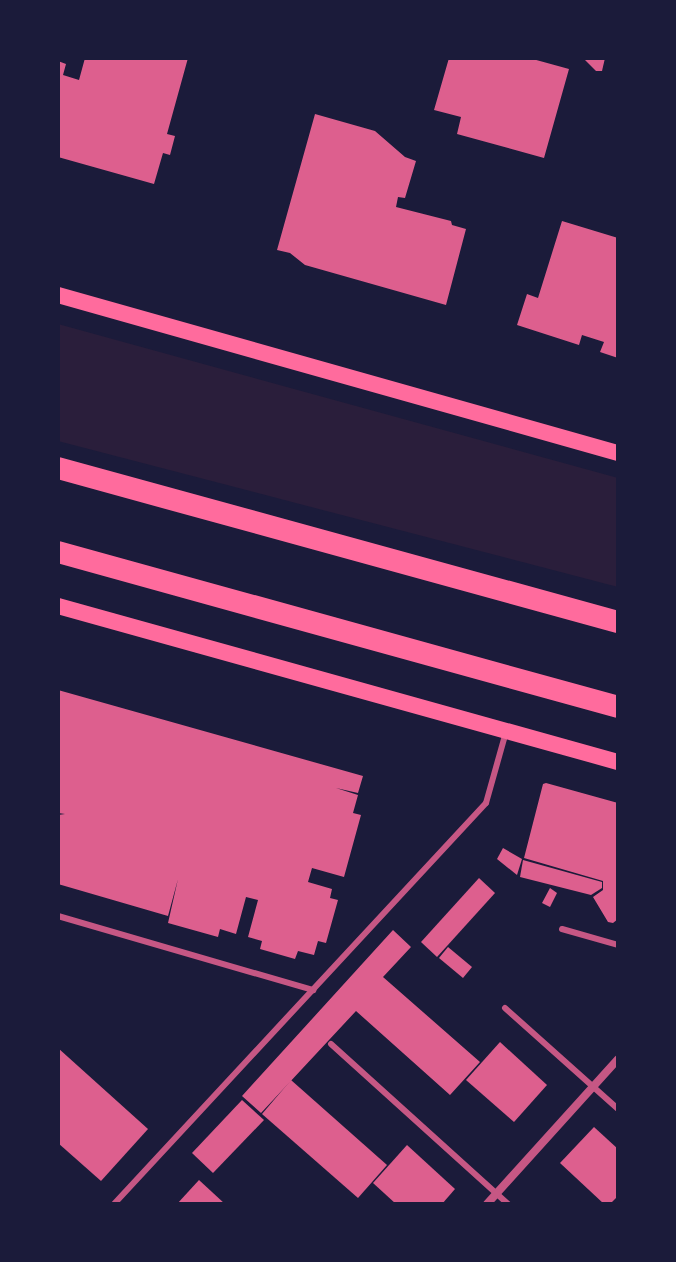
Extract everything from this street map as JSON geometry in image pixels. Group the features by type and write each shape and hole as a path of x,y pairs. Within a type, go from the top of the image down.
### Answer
{"highway":[{"path":"58,468 618,622"},
{"path":"58,552 618,707"}],"main road":[{"path":"58,295 618,453"},
{"path":"58,606 618,762"}],"street":[{"path":"487,1204 618,1059"}],"lane":[{"path":"114,1204 486,803 506,731"},
{"path":"58,916 313,990"},
{"path":"562,929 618,945"},
{"path":"505,1008 618,1109"},
{"path":"331,1044 508,1204"}],"shaded area":[{"path":"58,324 618,478 618,587 58,441"}],"building":[{"path":"85,58 188,58 167,134 175,136 170,155 163,153 154,184 58,157 58,61 66,64 63,75 79,80"},
{"path":"449,58 529,58 569,69 544,158 457,134 461,117 434,110"},
{"path":"583,58 605,58 602,71 596,71"},
{"path":"315,114 375,131 405,157 416,161 405,198 398,197 396,207 451,221 452,225 466,229 446,305 305,265 290,253 277,250"},
{"path":"562,221 618,238 618,358 600,352 604,342 582,335 579,345 517,325 527,294 538,298"},
{"path":"58,690 363,776 358,793 336,788 358,795 353,813 361,815 344,877 312,868 308,882 332,889 330,898 338,900 326,943 318,941 314,955 298,951 295,959 260,949 262,941 248,937 258,900 246,897 236,934 220,929 218,937 168,923 178,879 168,916 58,884 58,815 65,814 58,813"},
{"path":"543,784 618,803 618,919 613,923 608,922 593,897 603,890 603,881 524,858"},
{"path":"503,848 522,859 517,875 497,859"},
{"path":"523,860 602,882 602,888 591,895 520,877"},
{"path":"479,878 495,893 437,957 421,942"},
{"path":"550,888 557,893 550,907 542,903"},
{"path":"393,930 411,947 383,977 480,1062 450,1095 356,1011 261,1113 242,1096"},
{"path":"448,947 472,967 463,978 439,958"},
{"path":"500,1042 547,1085 514,1122 466,1080"},
{"path":"58,1048 148,1129 101,1181 58,1143"},
{"path":"291,1080 387,1165 358,1198 262,1114"},
{"path":"242,1100 264,1120 213,1173 192,1153"},
{"path":"594,1127 618,1149 618,1196 610,1204 604,1204 560,1163"},
{"path":"407,1145 455,1189 442,1204 396,1204 373,1183"},
{"path":"199,1180 225,1204 177,1204"}]}
